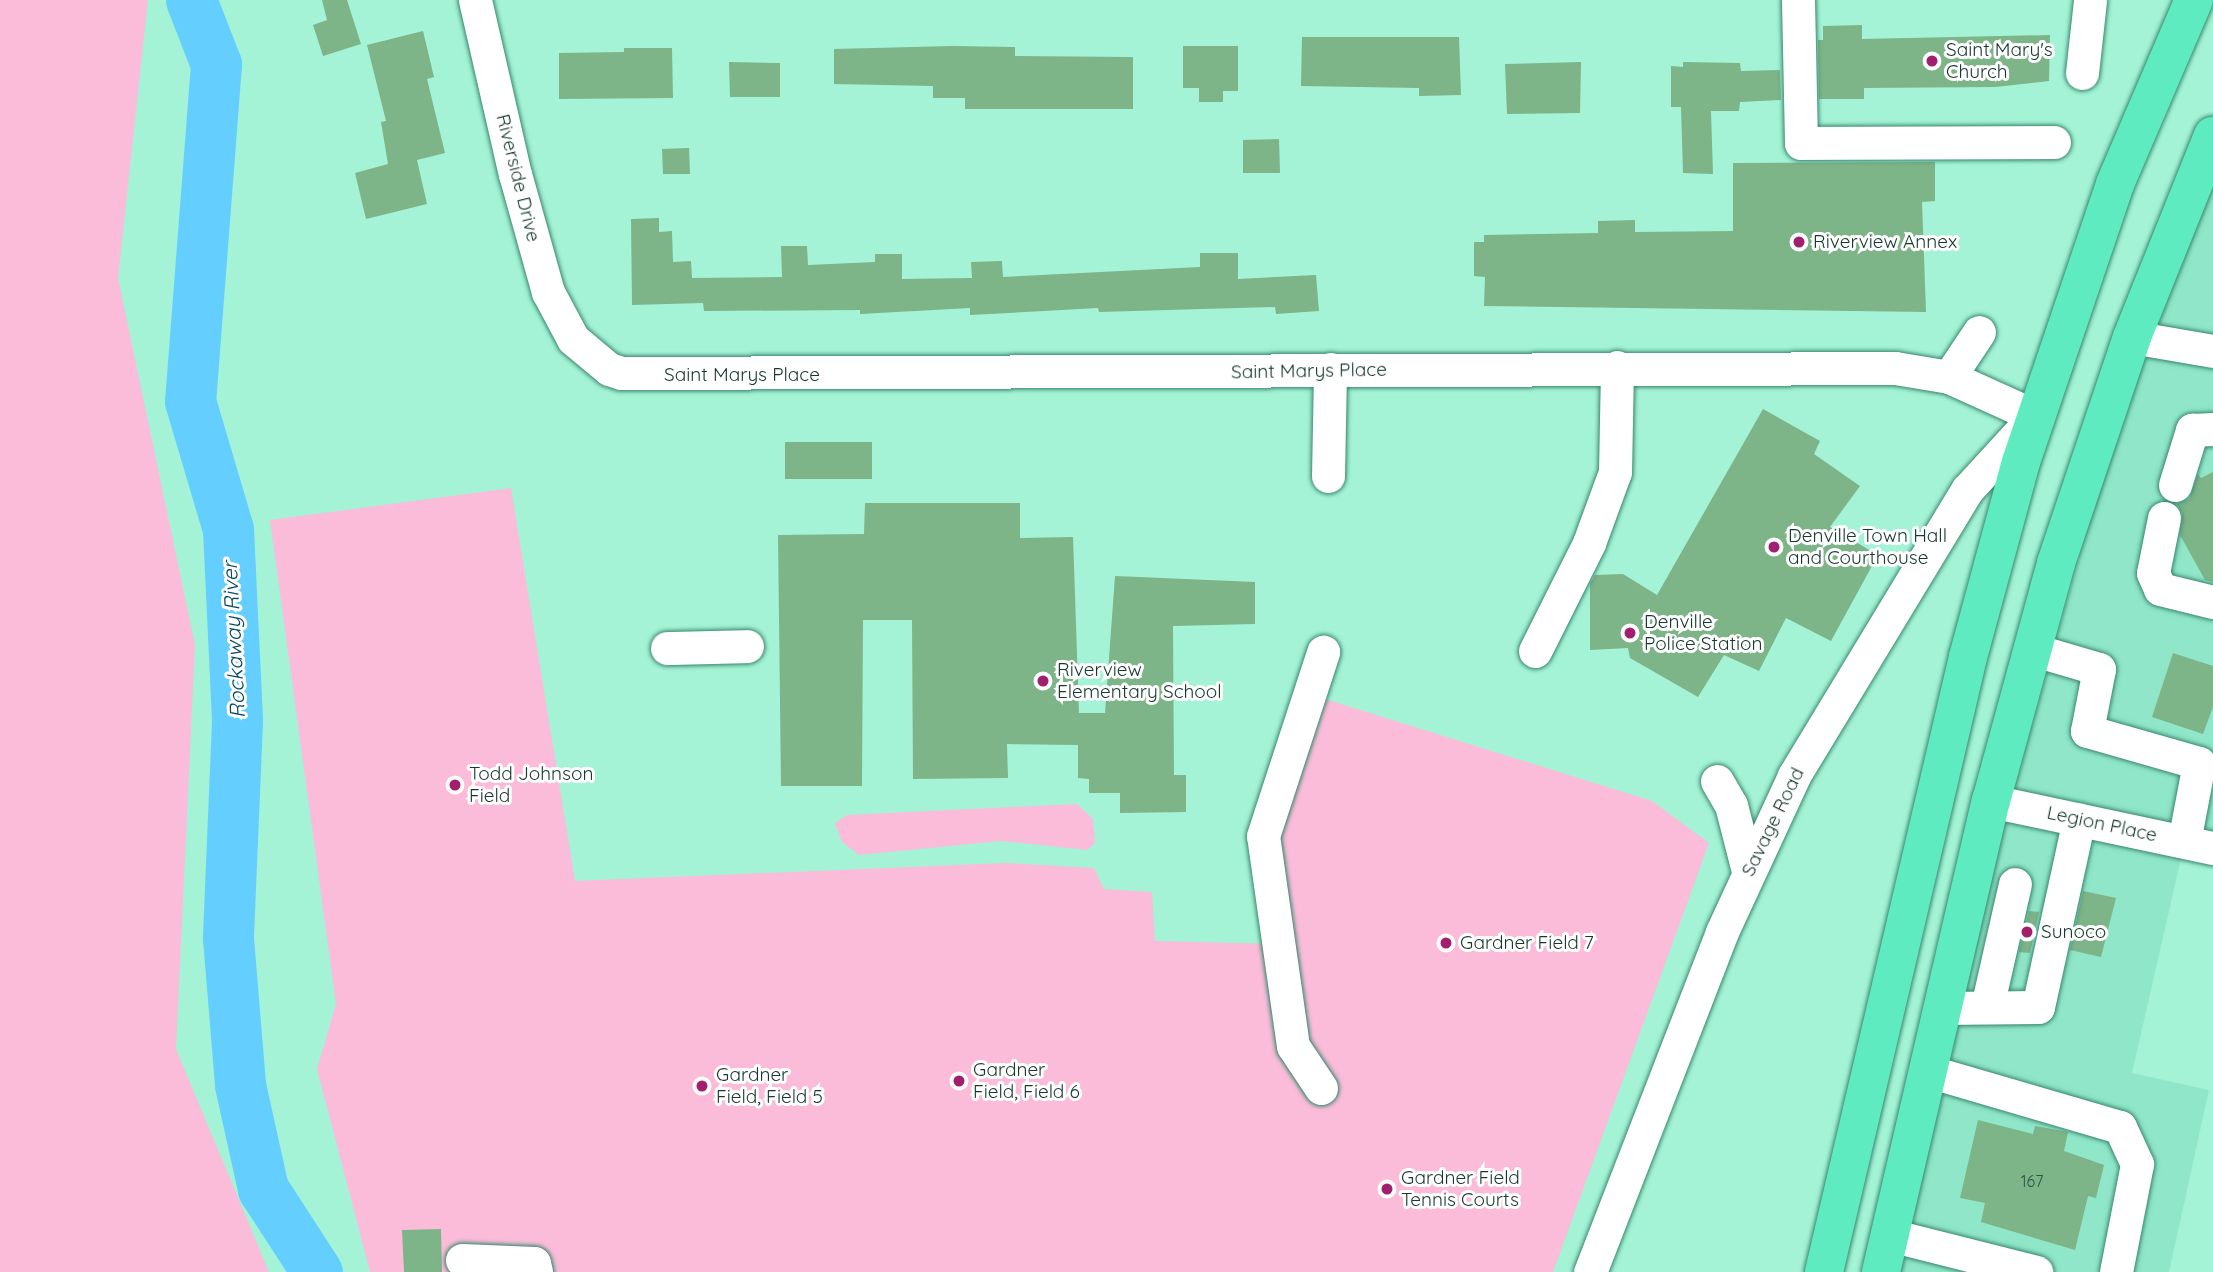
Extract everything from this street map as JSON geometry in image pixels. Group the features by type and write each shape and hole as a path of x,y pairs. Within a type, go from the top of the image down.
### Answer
{"highway":[{"path":"1824,1272 1968,657 2035,416 2115,184 2181,9"},
{"path":"1881,1272 1991,801 2031,649 2132,337 2213,136"}],"street":[{"name":"Riverside Drive","path":"475,0 515,174 548,292 558,317 581,348"},
{"path":"1798,0 1801,143 2054,142"},
{"path":"2081,73 2091,0"},
{"path":"1949,377 1979,332"},
{"path":"2132,337 2213,351"},
{"name":"Saint Marys Place","path":"581,348 609,369 633,376 1617,367 1895,368 1949,377 2035,416"},
{"path":"1535,651 1581,562 1615,472 1617,367"},
{"path":"1328,476 1330,369"},
{"name":"Savage Road","path":"1590,1272 1748,872 1794,776 1967,490 2035,416"},
{"path":"2175,485 2192,430 2213,429"},
{"path":"2164,518 2153,573 2160,589 2213,602"},
{"path":"667,648 747,646"},
{"path":"2031,649 2098,669 2087,730 2199,763 2199,845"},
{"path":"1321,1088 1293,1046 1263,836 1323,652"},
{"path":"1717,781 1731,805 1748,872"},
{"name":"Legion Place","path":"1991,801 2199,845"},
{"path":"1942,1008 2038,1007 2078,820"},
{"path":"1973,877 2063,892"},
{"path":"1987,1007 2015,884"},
{"path":"1928,1071 2120,1127 2137,1164 2116,1272"},
{"path":"1890,1235 1942,1261 2036,1272"},
{"path":"462,1260 534,1263 536,1272"}],"shaded area":[{"path":"0,0 148,0 118,278 195,645 176,1049 269,1272 0,1272"},
{"path":"2213,179 2213,857 2182,854 2132,1073 2209,1090 2169,1272 1899,1272 2006,819 2135,359"},
{"path":"511,488 575,881 1005,863 1094,868 1104,889 1152,892 1155,941 1287,944 1274,837 1322,698 1652,801 1709,843 1553,1272 370,1272 317,1069 336,1004 270,520"},
{"path":"1077,804 1093,819 1095,843 1087,850 1001,841 859,855 842,842 835,823 847,815"}],"building":[{"path":"322,0 347,0 361,44 323,56 313,25 327,20"},
{"name":"Saint Mary's Church","path":"1862,25 1862,39 2050,35 2049,81 1995,87 1864,88 1864,99 1819,99 1818,40 1823,40 1823,26"},
{"path":"423,31 434,77 427,79 445,153 417,160 427,204 366,219 355,173 388,164 381,122 386,121 367,45"},
{"path":"1302,37 1459,37 1461,95 1419,96 1419,88 1301,86"},
{"path":"1183,46 1238,46 1238,91 1223,91 1223,102 1199,102 1199,88 1183,88"},
{"path":"1015,47 1015,56 1133,57 1133,109 965,109 965,98 933,98 933,86 834,84 834,49"},
{"path":"624,48 672,48 673,98 559,99 559,53 624,52"},
{"path":"729,62 780,63 780,97 730,97"},
{"path":"1581,62 1580,113 1507,114 1505,64"},
{"path":"1683,62 1740,63 1741,71 1780,70 1781,100 1740,102 1739,111 1711,111 1713,174 1683,173 1681,107 1671,107 1671,66 1683,67"},
{"path":"1279,139 1280,173 1243,173 1243,140"},
{"path":"689,148 690,174 663,174 662,149"},
{"path":"1935,162 1935,201 1922,202 1926,312 1484,306 1485,277 1474,276 1474,242 1484,242 1484,235 1598,233 1598,221 1635,220 1635,232 1733,231 1733,163"},
{"path":"659,218 659,232 672,231 673,262 691,261 692,278 782,277 781,246 807,246 808,265 875,262 875,254 902,254 902,279 972,278 971,262 1002,261 1003,277 1200,267 1200,253 1238,253 1238,279 1316,275 1319,311 1276,314 1275,307 1099,312 1098,308 970,315 970,308 860,314 860,310 704,311 703,303 632,305 631,219"},
{"name":"Denville Town Hall and Courthouse","path":"1763,409 1820,441 1814,454 1860,486 1830,527 1878,555 1831,641 1786,618 1759,671 1724,655 1698,697 1630,658 1628,648 1590,650 1590,584 1595,575 1623,574 1657,595"},
{"path":"785,442 872,442 872,479 785,479"},
{"path":"2213,472 2213,582 2205,580 2180,535 2182,513 2177,504 2189,499 2198,474 2201,478"},
{"name":"Riverview Elementary School","path":"865,503 1020,503 1020,538 1073,537 1079,713 1105,713 1115,576 1255,582 1255,624 1173,626 1174,775 1186,775 1186,812 1120,813 1120,793 1089,793 1089,779 1078,778 1078,745 1007,744 1008,778 913,779 912,620 863,620 862,786 781,786 778,535 864,534"},
{"path":"2173,653 2213,666 2213,707 2203,734 2152,717"},
{"path":"2083,891 2116,898 2101,957 2070,950"},
{"path":"2029,911 2039,912 2030,953 2019,952"},
{"path":"1978,1120 2033,1134 2035,1126 2068,1132 2064,1151 2104,1165 2096,1198 2088,1196 2075,1250 1981,1222 1985,1203 1960,1198"},
{"path":"441,1229 442,1272 404,1272 402,1230"}],"waterway":[{"name":"Rockaway River","path":"191,0 216,64 190,401 228,529 237,721 228,938 240,1085 263,1189 317,1272"}],"place":[{"name":"Saint Mary's Church","path":"1932,61"},
{"name":"Riverview Annex","path":"1799,242"},
{"name":"Denville Town Hall and Courthouse","path":"1774,547"},
{"name":"Denville Police Station","path":"1630,633"},
{"name":"Riverview Elementary School","path":"1043,681"},
{"name":"Todd Johnson Field","path":"455,785"},
{"name":"Sunoco","path":"2027,932"},
{"name":"Gardner Field 7","path":"1446,943"},
{"name":"Gardner Field, Field 6","path":"959,1081"},
{"name":"Gardner Field, Field 5","path":"702,1086"},
{"name":"Gardner Field Tennis Courts","path":"1387,1189"}]}
